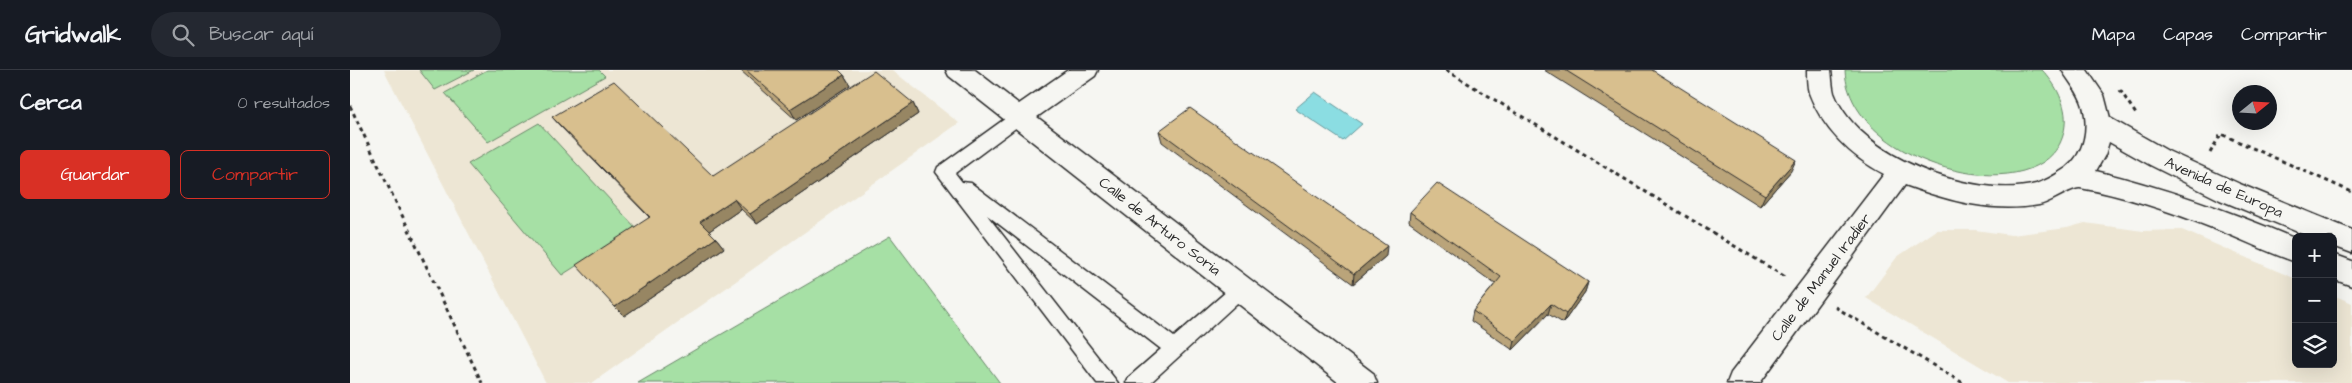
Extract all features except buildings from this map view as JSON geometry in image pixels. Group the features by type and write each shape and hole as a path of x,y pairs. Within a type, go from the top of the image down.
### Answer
{"street":[{"name":"Calle de Arturo Soria","path":"958,70 1362,383"},
{"path":"1019,117 1086,70"},
{"path":"1819,70 1822,93 1838,121 1865,149 1900,172 1950,191 1995,198 2041,194 2076,177 2095,153 2100,124 2091,95 2074,70"},
{"name":"Avenida de Europa","path":"2100,124 2159,158 2230,192 2352,242"},
{"name":"Calle de Manuel Iradier","path":"1742,383 1900,172"},
{"name":"Avenida de Europa","path":"2076,177 2149,195 2225,222 2292,249"},
{"path":"2337,268 2352,274"}],"lane":[{"path":"944,172 1019,117"},
{"path":"944,172 1175,349"},
{"path":"944,172 1108,383"},
{"path":"1136,383 1241,289"}],"path":[{"path":"1446,70 1963,383"},
{"path":"2115,83 2134,110 2139,121"},
{"path":"350,106 482,383"},
{"path":"2210,155 2221,134 2352,192"}],"shaded area":[{"path":"384,70 892,70 959,123 592,383 546,383"},
{"path":"2085,223 2143,231 2182,230 2292,277 2292,368 2337,368 2337,297 2352,303 2352,383 2008,383 1866,298 1897,257 1937,230 1975,230 2011,235 2067,228"}],"green space":[{"path":"419,70 474,70 435,90"},
{"path":"487,70 599,70 605,76 488,142 445,93"},
{"path":"1845,70 2042,70 2060,95 2065,125 2053,153 2027,170 1992,175 1953,170 1914,156 1880,134 1855,105"},
{"path":"539,123 636,228 562,275 468,164"},
{"path":"890,236 1000,383 638,383"}],"water":[{"path":"1315,92 1362,124 1343,141 1295,109"}]}
